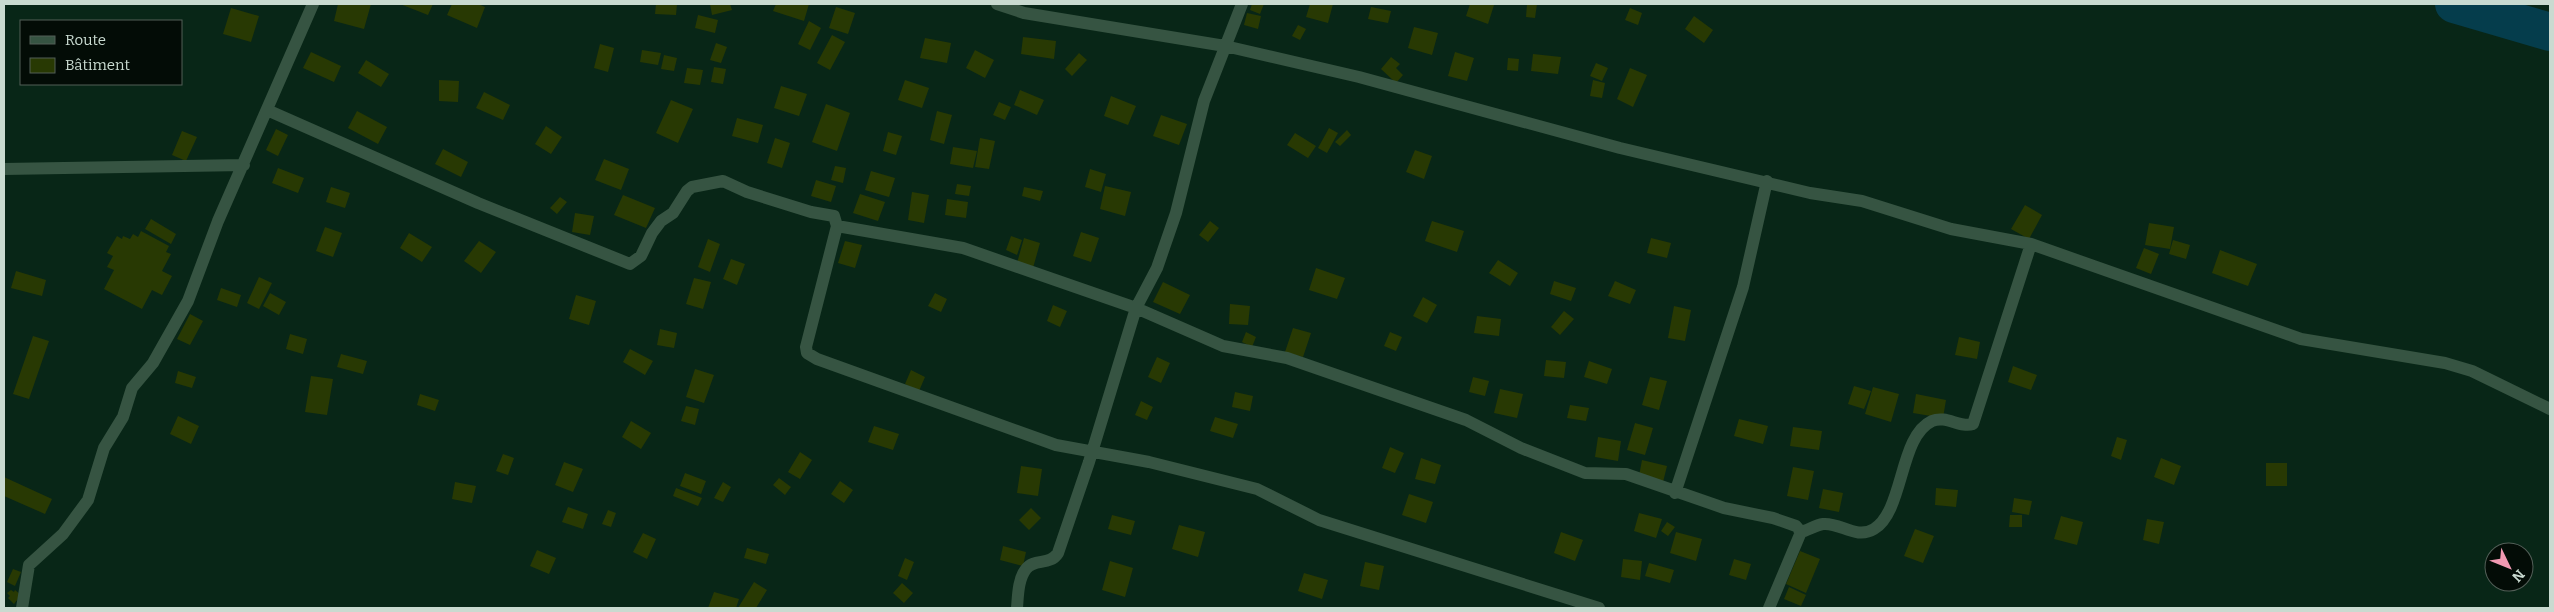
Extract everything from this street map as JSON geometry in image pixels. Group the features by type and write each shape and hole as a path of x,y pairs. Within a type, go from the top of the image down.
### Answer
{"street":[{"path":"22,608 29,565 63,534 88,500 104,448 123,417 132,388 153,363 188,301 218,221 313,4"},
{"path":"997,4 1024,13 1225,46 1359,77 1620,148 1767,181 1810,193 1862,201 1951,228 2032,244 2301,339 2445,363 2472,370 2550,409"},
{"path":"1017,608 1020,582 1026,569 1052,560 1058,552 1136,308 1156,268 1176,213 1204,101 1242,4"},
{"path":"267,110 478,203 630,264 641,256 652,233 661,221 673,213 687,191 692,187 723,181 747,192 810,212 834,216 837,226 810,326 807,353 817,359 1047,442 1091,450 1257,489 1319,520 1598,608"},
{"path":"4,168 244,165"},
{"path":"1675,493 1743,287 1767,181"},
{"path":"837,226 963,248 1136,308 1223,346 1287,358 1466,420 1521,448 1585,473 1626,474 1675,493 1724,508 1773,518 1796,526 1801,532"},
{"path":"1769,608 1801,532 1823,524 1856,533 1869,532 1884,520 1892,506 1905,461 1925,426 1938,419 1973,424 2032,244"}],"building":[{"path":"338,4 371,4 364,29 334,21"},
{"path":"400,4 433,4 428,15"},
{"path":"452,4 478,4 485,7 477,28 447,15"},
{"path":"656,4 677,4 676,15 655,14"},
{"path":"710,4 730,4 732,10 712,15"},
{"path":"776,4 809,4 804,21 773,11"},
{"path":"1252,4 1264,4 1260,14 1250,10"},
{"path":"1310,4 1333,4 1328,23 1306,17"},
{"path":"1470,4 1494,5 1488,24 1466,16"},
{"path":"1527,4 1537,4 1535,18 1526,17"},
{"path":"836,7 855,13 848,34 829,28"},
{"path":"1371,7 1391,11 1388,23 1368,19"},
{"path":"231,8 259,16 251,42 223,34"},
{"path":"1630,8 1642,13 1638,25 1625,20"},
{"path":"1247,13 1261,16 1258,29 1244,25"},
{"path":"698,15 718,20 715,33 695,28"},
{"path":"1694,16 1713,30 1704,43 1685,29"},
{"path":"809,21 821,28 810,50 798,44"},
{"path":"1298,25 1306,29 1300,40 1292,36"},
{"path":"1414,27 1438,33 1432,55 1408,48"},
{"path":"832,35 845,42 830,70 817,63"},
{"path":"1023,37 1056,41 1054,59 1021,54"},
{"path":"925,38 951,43 947,63 920,58"},
{"path":"716,43 727,47 721,63 710,60"},
{"path":"600,44 614,48 608,72 594,68"},
{"path":"642,50 661,53 658,65 640,62"},
{"path":"975,50 994,60 985,78 966,68"},
{"path":"311,52 341,66 334,82 303,68"},
{"path":"1455,52 1474,58 1467,81 1448,76"},
{"path":"1079,53 1087,60 1072,76 1065,69"},
{"path":"1533,54 1561,57 1558,74 1531,71"},
{"path":"664,55 677,58 674,71 661,69"},
{"path":"1391,57 1400,64 1396,68 1403,75 1396,83 1381,69"},
{"path":"1508,58 1519,59 1518,71 1507,70"},
{"path":"366,60 389,74 381,87 358,73"},
{"path":"1596,63 1608,68 1602,81 1590,76"},
{"path":"714,67 726,69 723,84 711,82"},
{"path":"687,68 703,70 700,85 684,83"},
{"path":"1630,68 1647,75 1633,107 1617,99"},
{"path":"439,80 459,81 458,102 439,101"},
{"path":"905,80 929,88 922,108 898,100"},
{"path":"1593,80 1605,83 1602,98 1590,96"},
{"path":"781,86 807,94 799,116 774,108"},
{"path":"1020,90 1044,100 1037,115 1014,105"},
{"path":"484,92 510,105 503,120 476,108"},
{"path":"1111,96 1136,106 1128,125 1104,116"},
{"path":"671,100 693,109 678,143 656,133"},
{"path":"999,102 1011,107 1005,120 993,115"},
{"path":"826,104 850,113 837,151 812,142"},
{"path":"357,111 387,127 378,144 348,128"},
{"path":"937,111 952,115 944,144 930,140"},
{"path":"1161,115 1187,124 1179,145 1153,136"},
{"path":"737,118 763,125 758,143 732,136"},
{"path":"546,126 562,137 551,154 535,144"},
{"path":"1329,128 1338,133 1327,153 1318,148"},
{"path":"276,129 288,135 278,156 266,150"},
{"path":"1347,130 1351,135 1340,146 1335,142"},
{"path":"182,131 197,137 186,161 172,155"},
{"path":"888,132 902,136 896,155 883,151"},
{"path":"1295,133 1316,146 1308,158 1287,145"},
{"path":"775,138 790,143 782,168 767,163"},
{"path":"980,138 995,141 989,169 975,167"},
{"path":"953,147 977,151 973,168 950,164"},
{"path":"443,149 468,162 461,177 435,164"},
{"path":"1415,150 1432,156 1424,179 1406,172"},
{"path":"604,159 629,169 621,190 595,180"},
{"path":"835,166 846,168 843,183 831,180"},
{"path":"278,168 304,178 298,193 272,183"},
{"path":"1090,169 1106,174 1101,192 1085,187"},
{"path":"871,171 895,178 889,197 865,190"},
{"path":"816,180 836,186 831,202 811,196"},
{"path":"957,184 971,186 969,196 955,194"},
{"path":"1105,186 1131,192 1125,216 1100,209"},
{"path":"331,187 350,193 345,208 326,202"},
{"path":"1024,187 1043,191 1040,201 1022,196"},
{"path":"912,192 929,195 924,223 908,220"},
{"path":"860,194 885,202 878,221 853,213"},
{"path":"623,195 655,208 646,228 614,215"},
{"path":"560,197 567,202 557,214 550,208"},
{"path":"947,199 968,202 966,218 945,215"},
{"path":"2025,205 2042,215 2029,239 2011,229"},
{"path":"575,213 594,216 590,235 572,232"},
{"path":"151,219 176,234 171,244 145,229"},
{"path":"1210,221 1219,228 1208,242 1199,235"},
{"path":"1432,221 1464,231 1457,252 1425,241"},
{"path":"2149,223 2174,227 2170,249 2145,245"},
{"path":"325,227 342,233 333,257 316,251"},
{"path":"141,231 169,246 166,252 171,254 162,271 172,276 162,295 152,290 142,309 104,289 114,270 107,267 113,256 107,253 117,236 122,239 123,236 130,239 133,234 138,237"},
{"path":"1081,232 1099,238 1091,262 1073,256"},
{"path":"409,233 432,247 422,262 400,248"},
{"path":"1011,236 1022,240 1017,255 1006,250"},
{"path":"1024,238 1040,243 1033,268 1017,263"},
{"path":"1651,238 1671,243 1667,258 1647,253"},
{"path":"708,239 720,244 710,272 698,267"},
{"path":"2173,240 2190,245 2186,259 2169,254"},
{"path":"479,241 496,252 481,273 464,261"},
{"path":"845,241 862,245 855,268 838,263"},
{"path":"2144,248 2159,254 2151,274 2136,268"},
{"path":"2220,250 2257,264 2248,286 2212,273"},
{"path":"731,259 745,264 737,285 723,279"},
{"path":"1498,260 1518,273 1510,286 1489,273"},
{"path":"1316,268 1345,278 1337,299 1309,290"},
{"path":"16,271 46,280 42,296 11,288"},
{"path":"259,277 272,283 259,309 247,303"},
{"path":"694,278 711,282 703,309 686,304"},
{"path":"1554,281 1576,288 1571,301 1550,294"},
{"path":"1615,281 1636,290 1630,304 1608,296"},
{"path":"1163,282 1190,295 1180,314 1153,302"},
{"path":"221,288 241,295 237,307 217,300"},
{"path":"270,293 286,302 279,315 263,306"},
{"path":"935,293 947,299 941,312 928,306"},
{"path":"576,295 596,301 589,325 569,319"},
{"path":"1423,297 1437,305 1427,323 1413,316"},
{"path":"1230,304 1250,306 1248,325 1229,324"},
{"path":"1053,305 1067,311 1060,327 1047,321"},
{"path":"1674,306 1691,310 1685,341 1668,338"},
{"path":"1564,311 1574,319 1560,335 1551,327"},
{"path":"190,314 203,321 190,345 177,339"},
{"path":"1477,316 1501,319 1499,336 1474,333"},
{"path":"1293,328 1311,333 1303,357 1285,352"},
{"path":"660,329 677,333 674,348 657,345"},
{"path":"1246,332 1256,337 1252,347 1242,342"},
{"path":"1390,332 1402,337 1396,351 1384,346"},
{"path":"290,334 307,339 303,354 286,349"},
{"path":"33,336 49,341 29,399 13,394"},
{"path":"1959,337 1980,342 1977,359 1955,355"},
{"path":"630,349 653,361 645,375 623,362"},
{"path":"341,354 367,361 363,374 337,367"},
{"path":"1157,357 1170,363 1161,383 1148,377"},
{"path":"1546,360 1566,362 1564,378 1544,376"},
{"path":"1589,361 1612,369 1607,384 1584,377"},
{"path":"2013,366 2037,375 2031,390 2008,382"},
{"path":"695,369 714,375 704,403 686,397"},
{"path":"911,370 925,377 919,391 905,384"},
{"path":"178,371 196,377 192,388 175,383"},
{"path":"311,376 333,379 327,415 305,412"},
{"path":"1473,377 1489,381 1485,396 1469,392"},
{"path":"1650,377 1667,381 1659,410 1642,405"},
{"path":"1854,386 1871,391 1864,409 1848,404"},
{"path":"1873,387 1899,394 1891,422 1865,414"},
{"path":"1500,389 1523,394 1517,418 1494,413"},
{"path":"1235,392 1253,396 1250,411 1232,407"},
{"path":"420,394 439,400 435,411 417,405"},
{"path":"1916,394 1946,400 1943,418 1913,413"},
{"path":"1141,401 1153,407 1147,420 1135,415"},
{"path":"1570,405 1589,408 1586,421 1567,418"},
{"path":"686,406 699,409 695,425 681,421"},
{"path":"178,416 199,426 191,444 170,434"},
{"path":"1215,417 1238,424 1233,438 1210,431"},
{"path":"1739,419 1768,426 1763,444 1734,436"},
{"path":"631,421 651,433 641,449 622,437"},
{"path":"1635,423 1653,428 1645,455 1627,450"},
{"path":"874,426 899,434 893,450 868,442"},
{"path":"1793,427 1822,431 1819,450 1790,446"},
{"path":"1598,437 1621,441 1618,461 1595,457"},
{"path":"2117,437 2127,440 2121,460 2111,456"},
{"path":"1390,447 1404,453 1395,473 1382,468"},
{"path":"800,452 812,460 800,479 788,472"},
{"path":"503,454 514,458 508,475 496,471"},
{"path":"1421,458 1441,465 1435,484 1415,479"},
{"path":"2161,458 2181,466 2174,485 2154,477"},
{"path":"1642,460 1667,466 1663,482 1639,476"},
{"path":"564,462 583,469 573,492 555,485"},
{"path":"2266,463 2287,463 2287,486 2266,486"},
{"path":"1021,466 1042,469 1038,496 1017,493"},
{"path":"1793,467 1814,471 1808,500 1787,496"},
{"path":"685,473 706,481 701,494 680,486"},
{"path":"4,477 52,499 45,514 4,496"},
{"path":"779,478 791,487 785,495 773,485"},
{"path":"840,481 853,490 844,503 831,494"},
{"path":"455,482 476,486 472,503 452,499"},
{"path":"723,482 731,487 723,502 714,498"},
{"path":"676,488 702,498 698,506 673,496"},
{"path":"1936,488 1958,490 1956,507 1935,505"},
{"path":"1823,489 1843,493 1839,512 1819,508"},
{"path":"1409,494 1433,502 1426,523 1402,515"},
{"path":"2014,498 2032,501 2029,515 2012,512"},
{"path":"568,507 588,514 583,529 562,522"},
{"path":"1031,508 1041,518 1029,530 1019,520"},
{"path":"608,510 616,513 611,527 602,524"},
{"path":"1639,513 1662,519 1656,538 1634,531"},
{"path":"1112,515 1135,521 1131,535 1108,529"},
{"path":"2010,515 2022,515 2022,527 2009,527"},
{"path":"2061,516 2083,522 2077,545 2054,539"},
{"path":"2147,519 2164,522 2159,544 2143,540"},
{"path":"1667,522 1675,527 1668,536 1661,531"},
{"path":"1179,525 1205,532 1198,557 1172,549"},
{"path":"1915,529 1934,536 1923,563 1904,556"},
{"path":"1561,532 1583,540 1575,561 1554,553"},
{"path":"1676,532 1702,539 1696,561 1670,553"},
{"path":"643,533 656,539 647,559 633,552"},
{"path":"1003,546 1026,552 1023,566 1000,560"},
{"path":"747,548 769,554 766,564 744,558"},
{"path":"537,550 556,558 549,574 530,566"},
{"path":"1800,551 1820,559 1806,593 1786,584"},
{"path":"905,558 914,562 907,580 898,576"},
{"path":"1623,559 1642,561 1640,580 1621,577"},
{"path":"1734,559 1751,564 1746,580 1729,575"},
{"path":"1110,561 1133,568 1125,597 1102,590"},
{"path":"1365,562 1384,566 1379,590 1360,586"},
{"path":"1649,563 1674,570 1670,583 1645,576"},
{"path":"13,569 21,572 15,586 7,582"},
{"path":"1304,573 1328,580 1322,599 1298,591"},
{"path":"754,582 767,590 756,608 738,608"},
{"path":"902,583 913,593 904,603 893,593"},
{"path":"1789,587 1806,595 1801,606 1784,599"},
{"path":"11,590 14,592 15,590 21,595 14,604 8,598 10,596 7,593"},
{"path":"714,592 739,599 736,608 708,608"}],"waterway":[{"path":"2454,4 2550,32"}]}
